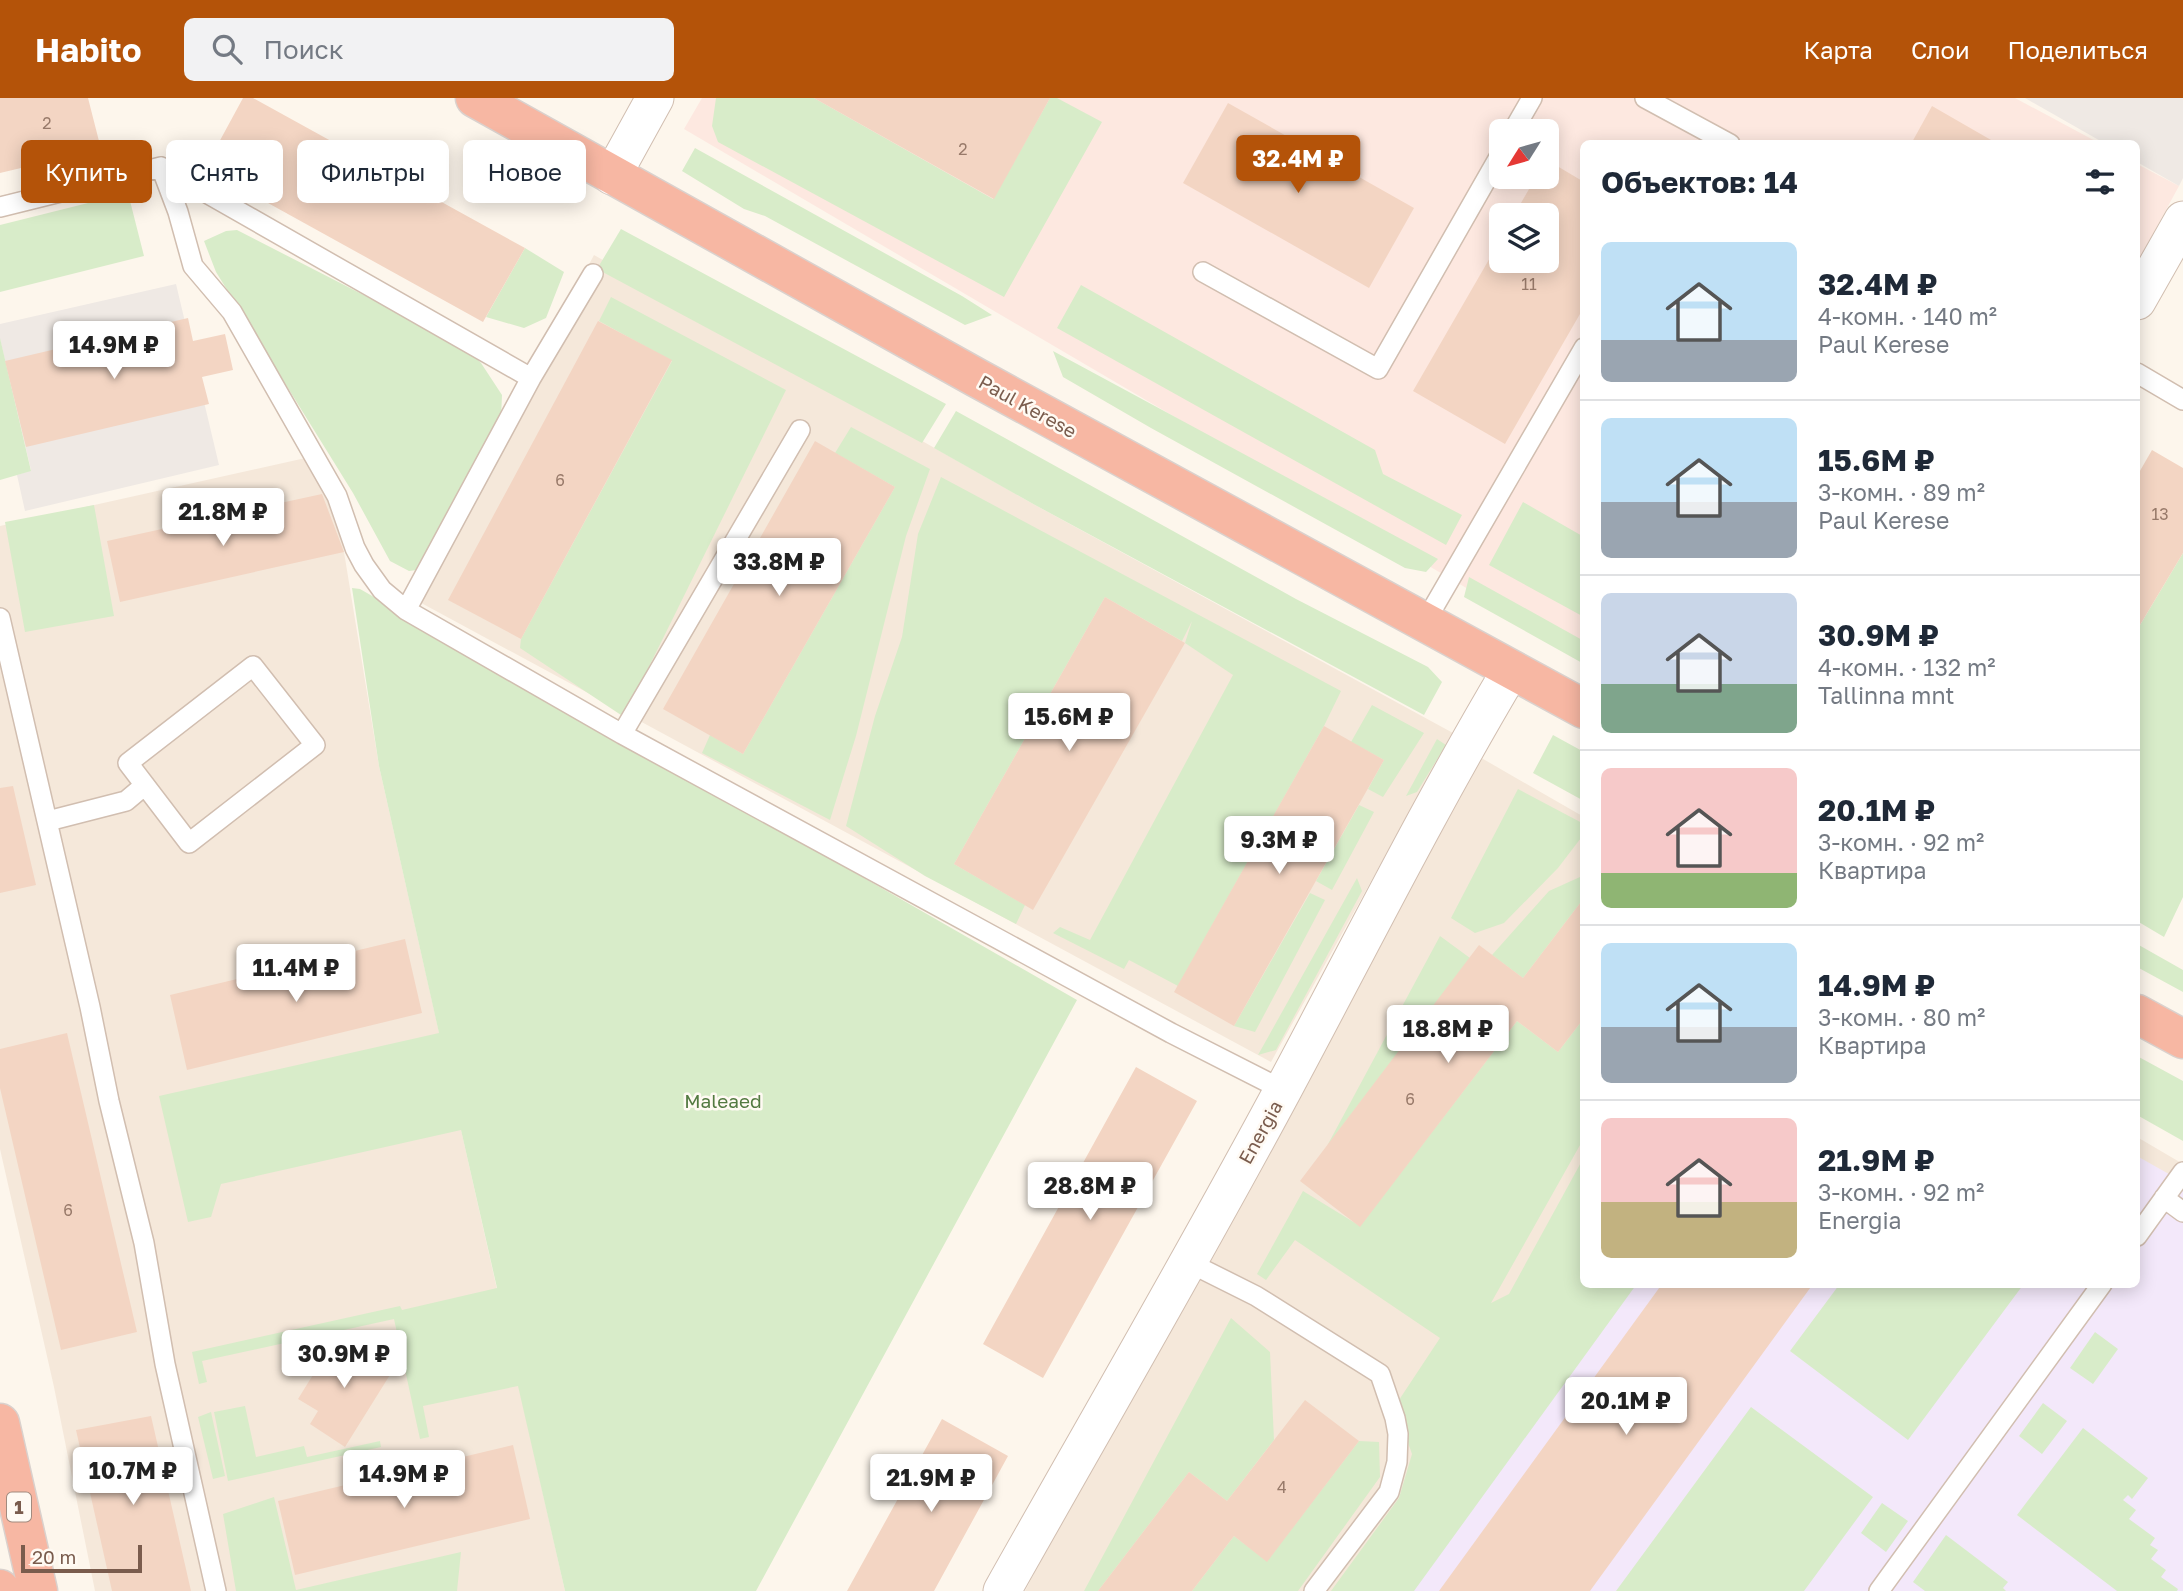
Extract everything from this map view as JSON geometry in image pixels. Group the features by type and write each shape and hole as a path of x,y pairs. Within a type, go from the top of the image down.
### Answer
{"highway":[{"name":"Paul Kerese","path":"475,98 612,176 1580,707"},
{"path":"2140,1016 2183,1039"},
{"name":"1","path":"0,1423 38,1591"}],"street":[{"path":"612,176 655,98"},
{"path":"2140,296 2183,220"},
{"name":"Energia","path":"1002,1591 1188,1262 1283,1090 1464,748 1511,670"}],"lane":[{"path":"1520,119 1532,98"},
{"path":"1645,98 1705,138"},
{"path":"0,207 161,167 531,378"},
{"path":"161,167 178,212 193,266 239,323 337,496 355,548 364,565 382,590 406,610 622,734 1171,1033 1283,1090"},
{"path":"1203,272 1378,369 1489,175"},
{"path":"406,610 531,378 593,274"},
{"path":"1425,622 1580,355"},
{"path":"2140,375 2183,400"},
{"path":"622,734 800,430"},
{"path":"0,618 48,821 109,1101 144,1243 165,1364 216,1591"},
{"path":"254,666 315,745 189,842 145,785 128,763 254,666"},
{"path":"48,821 126,800 145,785"},
{"path":"2140,1232 2183,1172"},
{"path":"2164,1198 2183,1212"},
{"path":"1188,1262 1256,1296 1380,1374 1398,1434 1397,1462 1389,1492 1314,1591"},
{"path":"1879,1591 2099,1288"}],"shaded area":[{"path":"702,98 2015,98 2093,140 1580,140 1580,655 684,129"},
{"path":"2025,98 2183,98 2183,178 2179,186 2140,164 2140,140 2099,140"},
{"path":"2140,166 2179,186 2140,258"},
{"path":"594,255 1035,505 1453,733 1271,1062 412,598"},
{"path":"176,284 219,465 25,511 17,475 31,470 0,339 0,324"},
{"path":"310,457 335,497 379,766 565,1591 95,1591 54,1387 0,1149 0,526"},
{"path":"1464,748 1580,815 1580,1288 2140,1288 2140,1139 2183,1164 2183,1591 1025,1591"},
{"path":"2140,1158 2183,1182 2183,1591 1359,1591 1581,1288 2140,1288"}],"green space":[{"path":"716,98 814,98 993,199 1050,98 1057,98 1102,122 1004,297 718,142 712,126"},
{"path":"695,148 992,315 965,325 765,216 744,209 682,171"},
{"path":"88,203 131,203 144,256 0,292 0,225"},
{"path":"621,229 946,404 922,443 597,269"},
{"path":"237,230 465,347 481,363 502,395 501,418 417,570 409,571 390,561 353,493 216,272 204,241 226,231"},
{"path":"525,248 564,272 546,318 524,328 486,317"},
{"path":"1081,285 1375,450 1383,474 1462,515 1446,545 1057,328"},
{"path":"611,297 786,390 624,717 520,648 521,639 672,361 599,321"},
{"path":"0,338 31,471 0,480"},
{"path":"1053,351 1438,559 1426,572 1405,568 1063,377"},
{"path":"956,411 1296,599 1428,667 1442,682 1424,715 934,448"},
{"path":"851,427 930,469 906,536 856,736 830,820 702,753 710,735 743,754 895,487 835,453"},
{"path":"941,477 1341,691 1178,986 1129,960 1124,969 1053,933 1060,927 1090,940 1233,675 1185,643 1192,621 1182,641 1105,597 954,864 1025,905 1016,924 925,876 846,826 875,716 902,637 918,534"},
{"path":"1523,502 1580,535 1580,615 1489,565"},
{"path":"94,505 114,616 25,632 5,522"},
{"path":"2183,553 2183,897 2164,937 2140,923 2140,625"},
{"path":"1469,577 1580,639 1580,662 1464,597"},
{"name":"Maleaed","path":"352,588 360,589 1077,1000 756,1591 565,1591 518,1386 423,1406 429,1437 420,1439 394,1319 202,1361 207,1382 199,1384 192,1352 400,1306 402,1310 497,1288 461,1130 221,1184 211,1217 188,1222 159,1096 439,1033 379,766"},
{"path":"1372,705 1424,733 1383,797 1368,789 1384,760 1351,742"},
{"path":"1553,735 1580,750 1580,799 1533,773"},
{"path":"1437,739 1446,745 1417,792 1406,796"},
{"path":"1518,789 1580,822 1580,839 1558,868 1504,923 1475,933 1451,918"},
{"path":"1359,805 1374,812 1332,890 1316,881"},
{"path":"1580,877 1580,903 1523,978 1492,955 1549,891"},
{"path":"1357,878 1362,891 1276,1050 1258,1055"},
{"path":"1310,893 1325,900 1255,1032 1234,1026"},
{"path":"1440,936 1470,958 1327,1146"},
{"path":"2140,946 2183,970 2183,992 2140,969"},
{"path":"1517,1021 1558,1052 1580,1023 1580,1145 1491,1303 1509,1294 1580,1164 1580,1288 1634,1288 1414,1591 1331,1591 1399,1498 1412,1454 1395,1406 1440,1338 1295,1240 1266,1280 1257,1274 1303,1191 1360,1226"},
{"path":"2140,1058 2183,1081 2183,1141 2140,1117"},
{"path":"1837,1288 2021,1288 1908,1440 1790,1351"},
{"path":"1231,1318 1270,1352 1274,1440 1227,1501 1189,1472 1098,1591 1084,1591"},
{"path":"2095,1332 2118,1349 2093,1384 2070,1368"},
{"path":"2043,1403 2067,1421 2042,1454 2019,1436"},
{"path":"245,1406 256,1457 304,1446 307,1457 380,1441 381,1447 228,1481 214,1412"},
{"path":"1751,1407 1873,1497 1804,1591 1616,1591"},
{"path":"211,1412 225,1476 213,1479 198,1417"},
{"path":"2083,1428 2148,1478 2132,1499 2128,1495 2123,1500 2136,1510 2129,1519 2155,1538 2150,1545 2158,1550 2151,1559 2166,1570 2161,1577 2178,1589 2177,1591 2117,1591 2017,1515"},
{"path":"1359,1441 1379,1442 1380,1477 1298,1591 1192,1591 1234,1536 1267,1561"},
{"path":"274,1497 296,1590 461,1552 457,1591 236,1591 223,1514"},
{"path":"1882,1503 1908,1521 1886,1552 1861,1533"},
{"path":"1946,1535 2008,1582 2003,1588 2006,1591 1925,1591 1913,1582"}],"building":[{"path":"0,98 88,98 99,140 21,140 21,168 0,173"},
{"path":"243,98 253,98 329,140 297,140 297,203 443,203 525,248 483,322 268,203 283,203 283,140 220,140"},
{"path":"814,98 1050,98 994,199"},
{"path":"1228,103 1414,208 1369,288 1183,183"},
{"path":"1932,106 1991,140 1913,140"},
{"path":"1559,167 1580,180 1580,314 1505,444 1413,391 1489,259 1489,273 1559,273 1559,203 1521,203 1529,189 1559,189"},
{"path":"188,318 193,341 225,334 233,370 202,377 209,404 26,447 5,361"},
{"path":"598,321 672,360 521,639 448,600"},
{"path":"815,441 895,487 743,754 663,709"},
{"path":"2152,450 2183,468 2183,553 2140,625 2140,471"},
{"path":"322,494 344,552 120,602 107,541"},
{"path":"1105,597 1185,643 1033,910 954,864"},
{"path":"1324,726 1384,760 1234,1026 1174,992"},
{"path":"13,786 36,885 0,893 0,788"},
{"path":"1580,903 1580,1023 1558,1052 1517,1021 1360,1227 1300,1181 1479,945 1523,978"},
{"path":"405,939 422,1013 187,1070 170,995"},
{"path":"67,1033 137,1332 61,1350 0,1088 0,1049"},
{"path":"1136,1067 1197,1101 1043,1378 983,1344"},
{"path":"1659,1288 1810,1288 1590,1591 1439,1591"},
{"path":"337,1336 393,1370 345,1447 310,1424 318,1411 298,1399"},
{"path":"1305,1400 1359,1441 1267,1562 1234,1536 1192,1591 1098,1591 1189,1472 1227,1501"},
{"path":"151,1416 191,1591 112,1591 76,1430"},
{"path":"942,1419 1008,1456 934,1591 847,1591"},
{"path":"513,1445 530,1519 295,1575 278,1501"}]}
